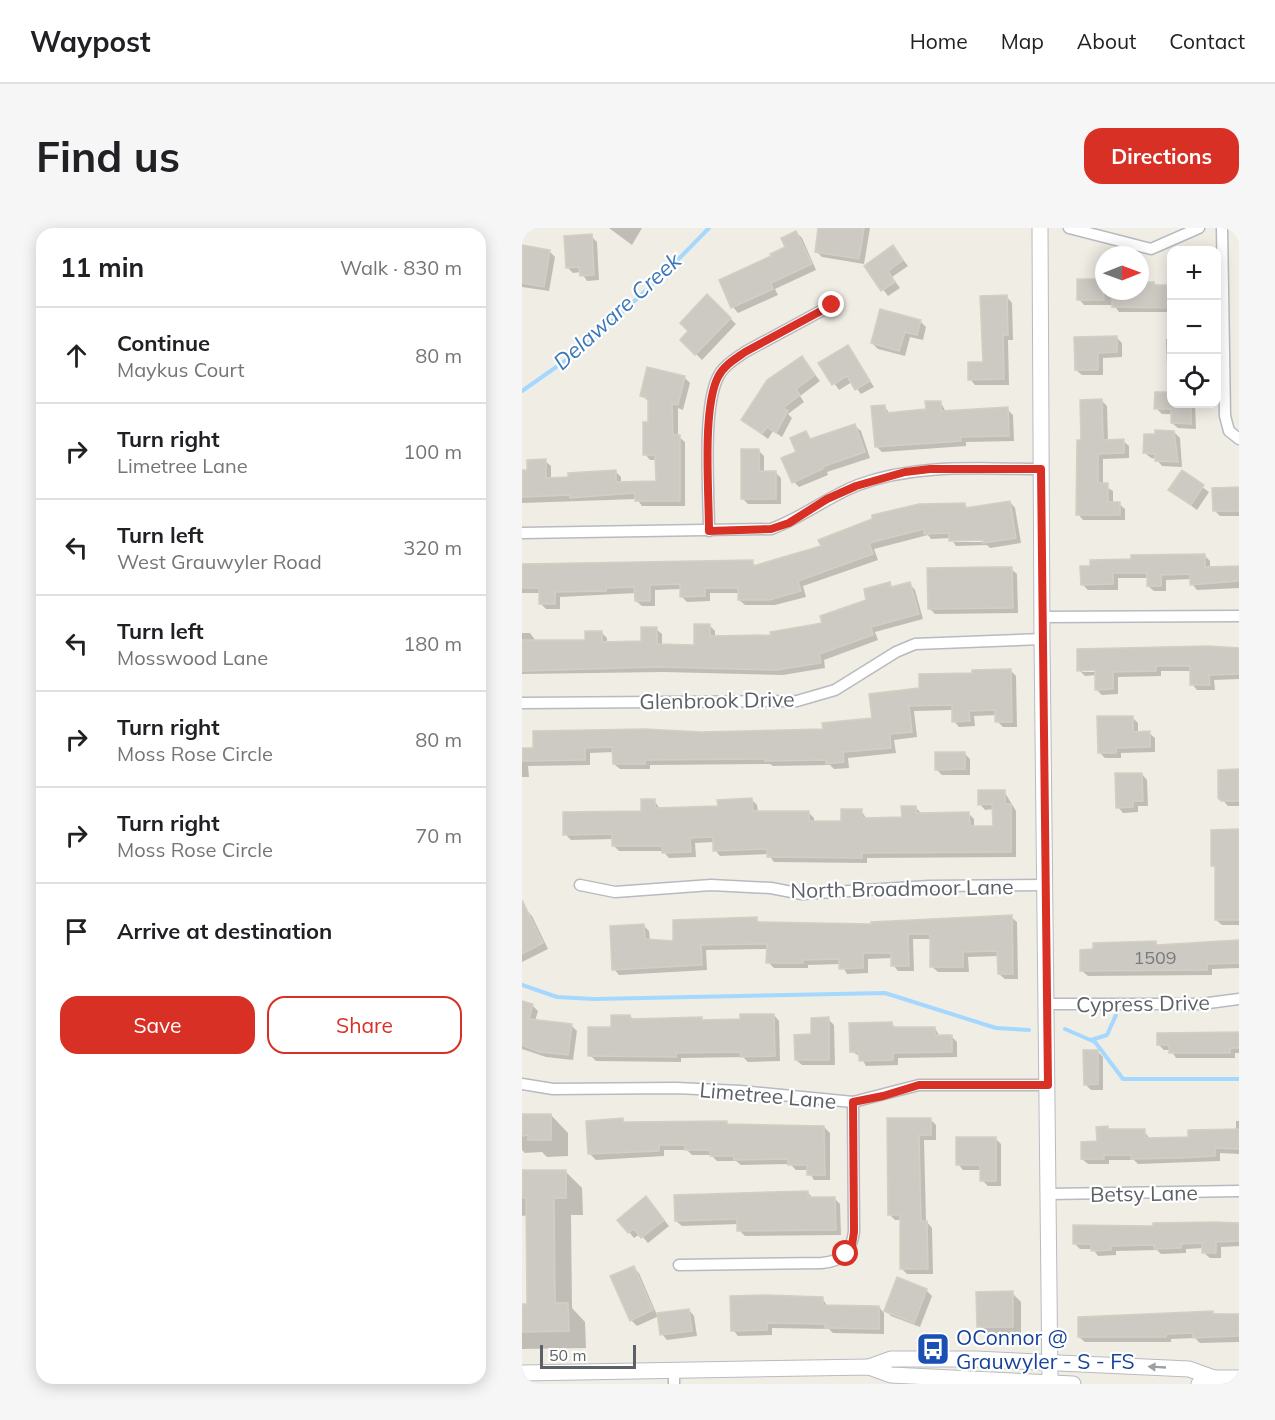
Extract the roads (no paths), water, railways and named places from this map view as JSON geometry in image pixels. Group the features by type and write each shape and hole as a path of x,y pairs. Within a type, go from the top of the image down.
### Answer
{"main road":[{"path":"1040,228 1041,617 1050,1384"},
{"path":"522,1373 674,1377 869,1367 891,1359 1050,1361 1189,1369 1214,1378 1239,1378"},
{"path":"869,1367 891,1375 1073,1384"},
{"path":"1199,1384 1214,1378"},
{"path":"975,1379 990,1384"}],"street":[{"path":"1069,228 1146,249 1160,247 1199,228"},
{"path":"1222,228 1225,416 1228,431 1239,439"},
{"path":"709,531 709,418 718,376 732,361 745,352 832,305"},
{"path":"522,533 771,529 789,523 827,499 856,486 905,472 930,469 1041,469"},
{"path":"1041,617 1239,616"},
{"name":"Glenbrook Drive","path":"522,703 797,701 835,690 896,652 915,644 1042,639"},
{"name":"North Broadmoor Lane","path":"580,885 615,892 711,885 771,888 802,894 928,886 1045,885"},
{"name":"Cypress Drive","path":"1046,1004 1201,1004 1239,999"},
{"name":"Limetree Lane","path":"522,1084 553,1089 729,1090 853,1102 919,1085 1048,1085"},
{"path":"679,1265 822,1263 838,1261 846,1254 852,1245 854,1232 853,1102"},
{"name":"Betsy Lane","path":"1049,1194 1239,1191"}],"waterway":[{"name":"Delaware Creek","path":"522,391 579,351 661,277 709,228"},
{"path":"522,985 557,997 594,999 885,993 996,1028 1029,1030"},
{"path":"1091,1040 1107,1035 1116,1015"},
{"path":"1065,1029 1095,1042 1123,1079 1239,1079"}],"place":[{"name":"OConnor @ Grauwyler - S - FS","path":"933,1349"}]}
